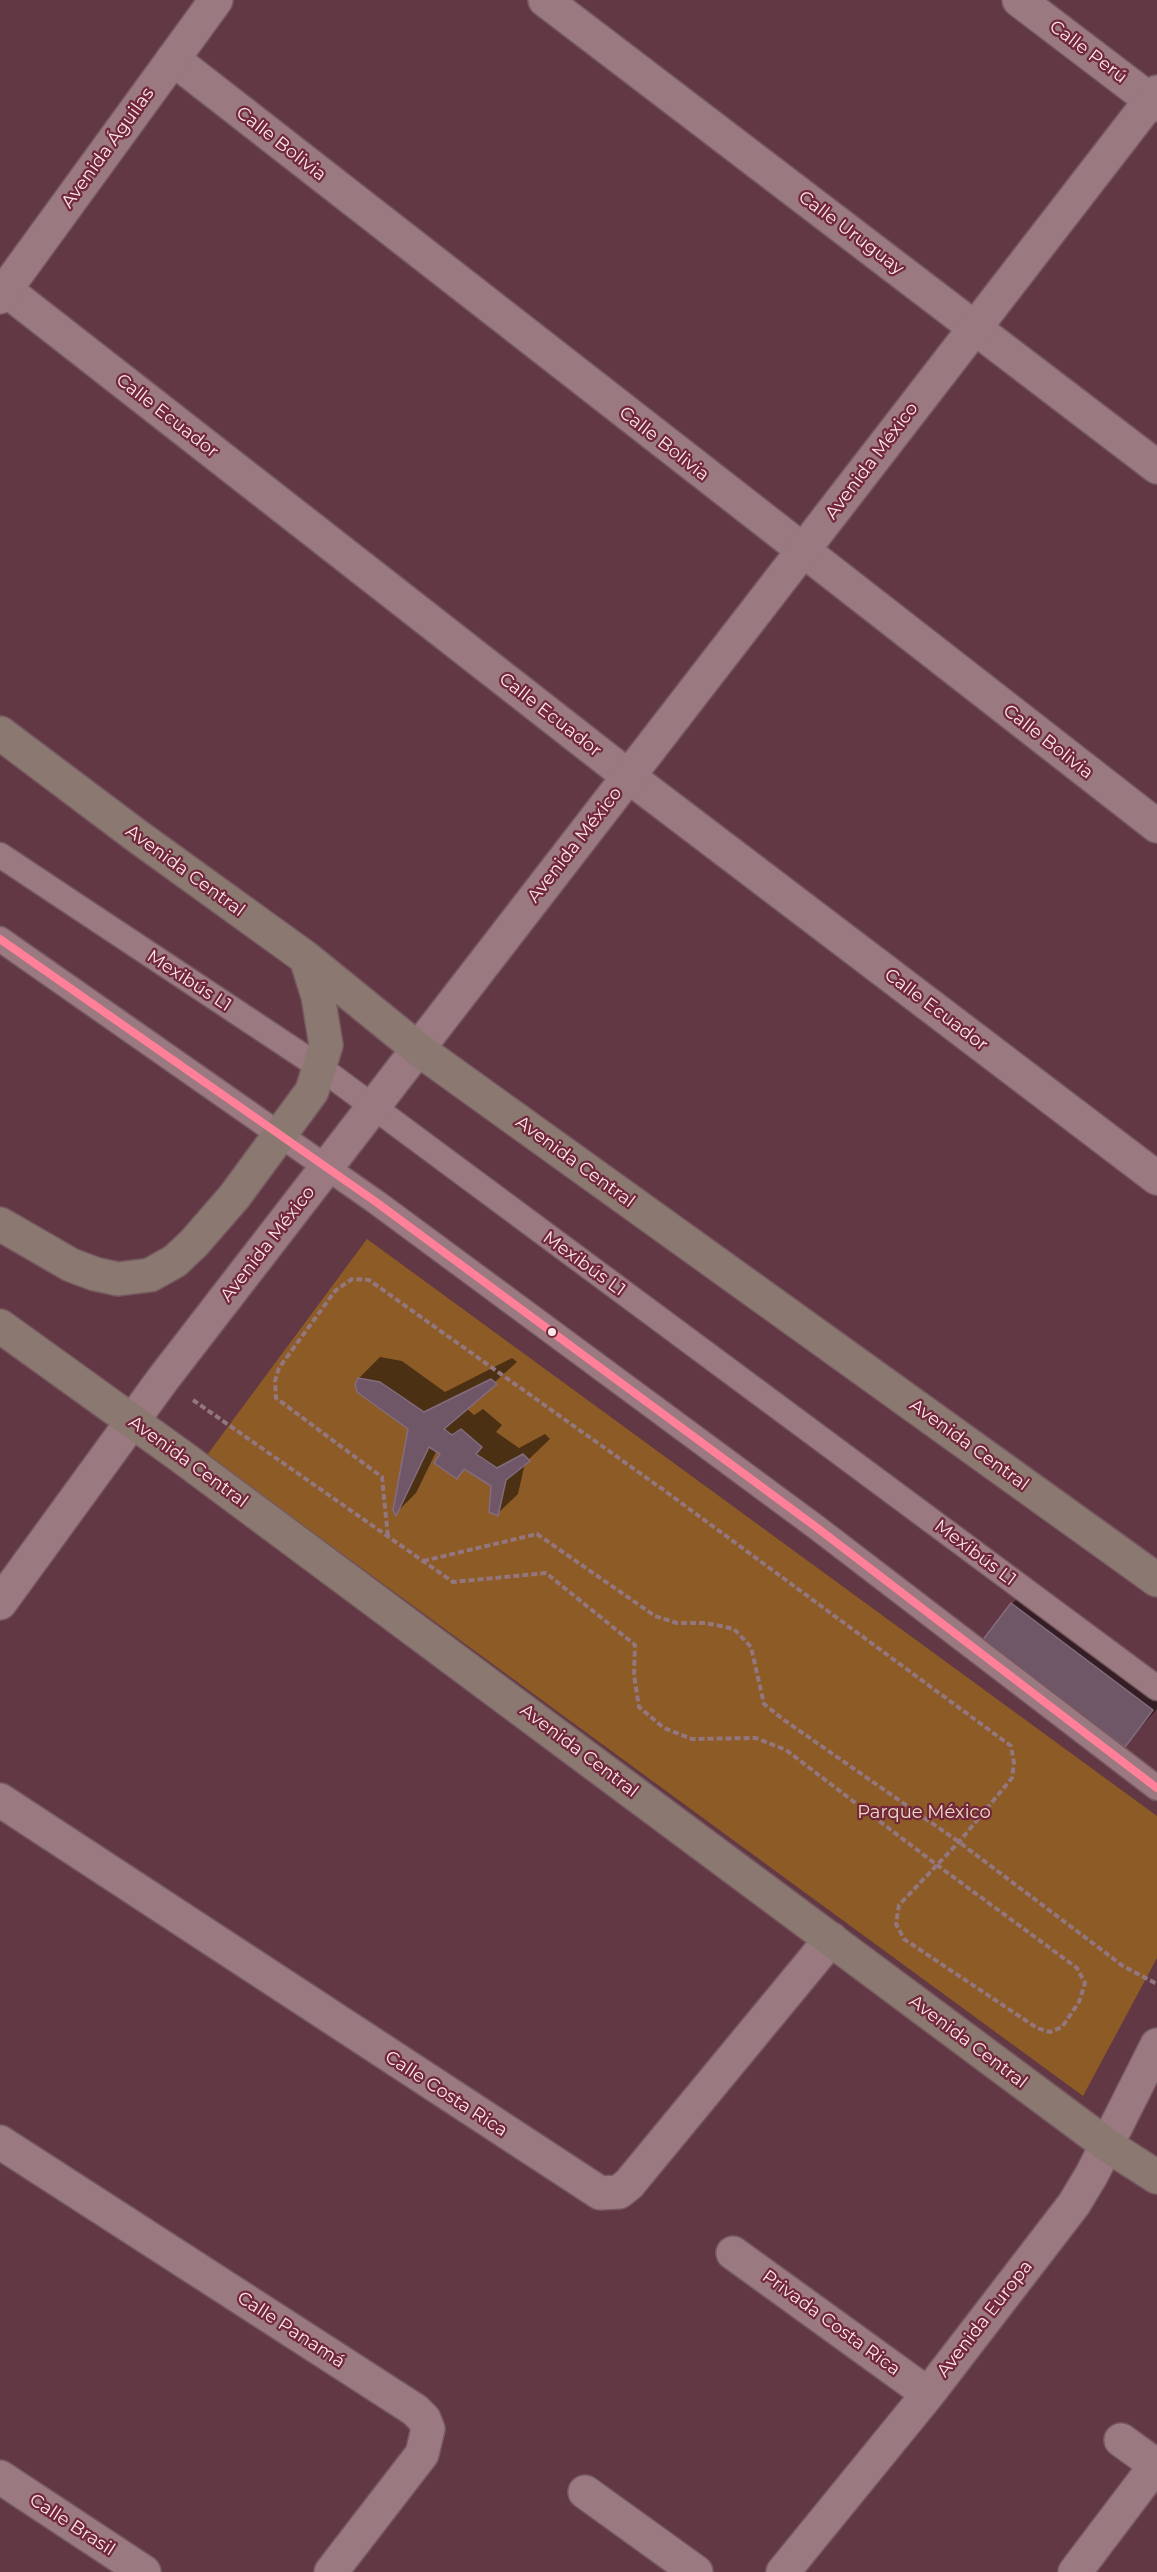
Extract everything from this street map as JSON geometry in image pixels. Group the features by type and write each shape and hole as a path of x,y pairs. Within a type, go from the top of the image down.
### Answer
{"highway":[{"name":"Avenida Central","path":"0,733 306,958 418,1049 1157,1580"},
{"path":"0,1224 71,1265 118,1279 150,1275 175,1261 234,1197 312,1091 321,1068 326,1045 324,1025 306,958"},
{"name":"Avenida Central","path":"0,1326 1107,2145 1157,2177"}],"street":[{"name":"Avenida Águilas","path":"3,294 216,0"},
{"name":"Calle Uruguay","path":"545,0 1157,466"},
{"name":"Calle Perú","path":"1019,0 1155,99"},
{"name":"Calle Bolivia","path":"173,59 1157,826"},
{"name":"Avenida México","path":"0,1603 163,1379 803,552 974,327 1155,99"},
{"name":"Calle Ecuador","path":"3,294 628,776 1157,1178"},
{"name":"Calle Costa Rica","path":"0,1800 600,2193 619,2192 629,2184 831,1939"},
{"name":"Avenida Europa","path":"783,2572 928,2394 1074,2204 1107,2145 1157,2045"},
{"name":"Calle Panamá","path":"0,2142 415,2410 424,2419 428,2429 422,2454 331,2572"},
{"name":"Privada Costa Rica","path":"733,2253 928,2394"},
{"path":"1075,2572 1156,2466 1121,2440"},
{"name":"Calle Brasil","path":"0,2477 144,2572"},
{"path":"585,2492 696,2572"}],"lane":[{"name":"Mexibús L1","path":"0,855 321,1068 1157,1688"},
{"path":"0,939 376,1202 796,1513 1157,1788"}],"path":[{"path":"163,1379 422,1561 453,1582 546,1574 635,1645 634,1675 639,1707 664,1728 692,1739 756,1738 786,1750 937,1865 1077,1968 1085,1983 1079,2002 1062,2027 1050,2032 1037,2028 904,1939 897,1924 899,1905 937,1865 959,1842 1012,1778 1014,1764 1011,1746 656,1485 369,1280 352,1279 335,1291 279,1368 275,1381 276,1398 382,1477 388,1537"},
{"path":"422,1561 537,1534 655,1616 677,1623 706,1623 734,1629 751,1647 764,1704 959,1842 1123,1966 1157,1984"}],"green space":[{"name":"Parque México","path":"367,1239 1157,1816 1157,1958 1083,2096 207,1455"}],"building":[{"path":"358,1378 380,1382 424,1412 491,1379 497,1384 444,1429 452,1435 461,1429 482,1447 476,1454 497,1468 523,1454 530,1461 506,1480 498,1516 489,1512 491,1486 464,1469 457,1479 434,1463 440,1454 429,1447 396,1516 393,1510 408,1429 357,1392 355,1384"},
{"path":"1011,1603 1153,1710 1125,1747 982,1641"}],"transit line":[{"path":"0,939 376,1202 816,1527 1157,1788"}]}
